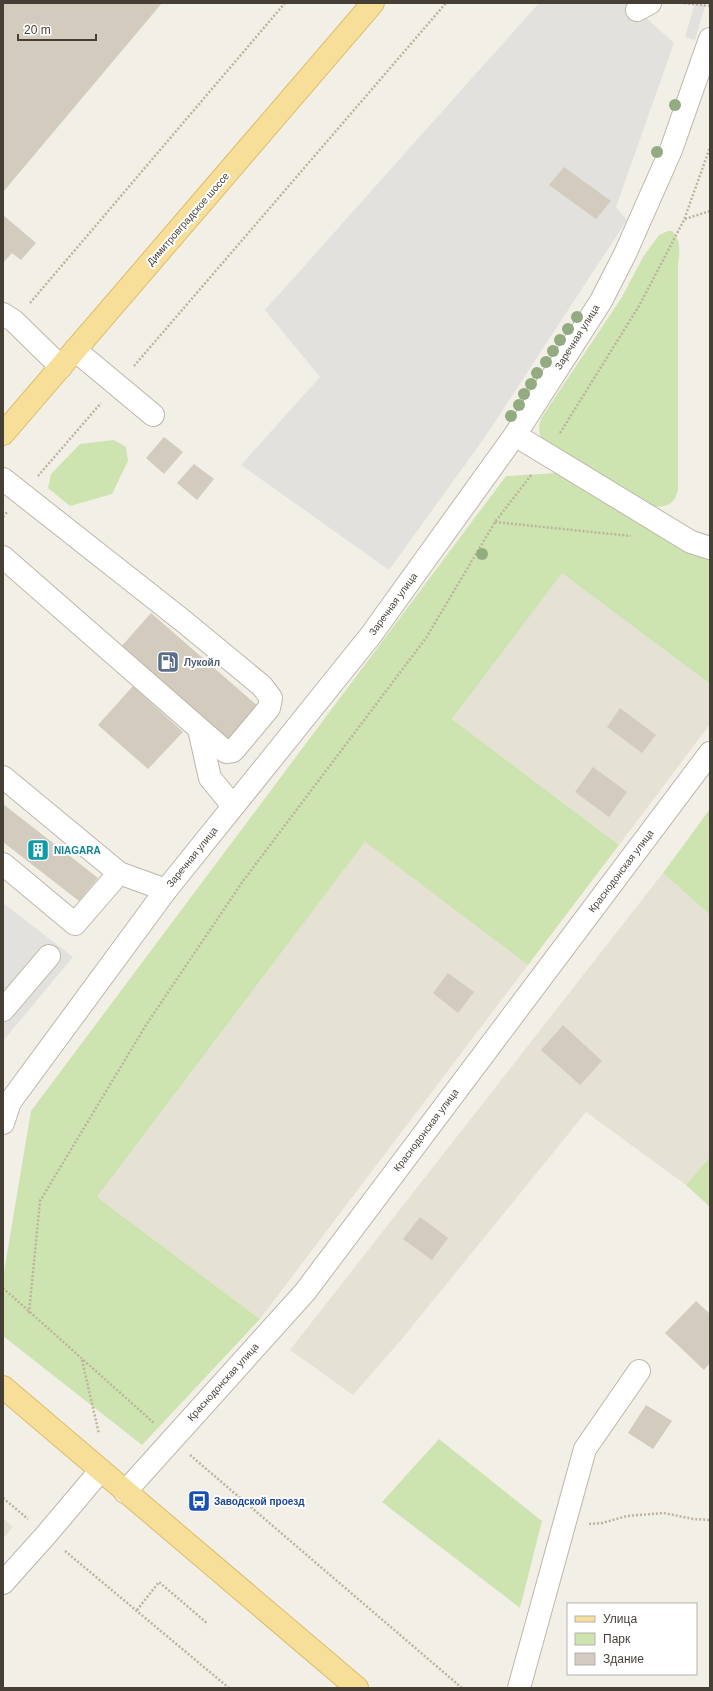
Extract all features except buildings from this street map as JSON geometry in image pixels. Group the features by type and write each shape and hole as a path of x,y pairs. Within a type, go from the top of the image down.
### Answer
{"main road":[{"name":"Димитровградское шоссе","path":"3,434 365,6"},
{"path":"3,1387 356,1688"}],"street":[{"name":"Заречная улица","path":"3,1123 6,1098 166,890 371,635 515,436 600,301 625,254 671,150 710,39"},
{"path":"9,317 61,367"},
{"path":"75,350 153,415"},
{"path":"515,436 691,542 710,548"},
{"path":"3,479 182,620 262,686 272,698 269,708 233,751 226,752 3,557"},
{"path":"199,729 210,778 233,806"},
{"name":"Краснодонская улица","path":"125,1492 305,1292 710,753"},
{"path":"3,777 75,849 119,872 166,890"},
{"path":"3,864 44,886 75,924 119,872"},
{"path":"3,1010 49,956"},
{"path":"519,1688 565,1526 585,1449 639,1371"},
{"path":"3,1583 100,1471"}],"path":[{"path":"9,317 285,3"},
{"path":"3,517 446,3"},
{"path":"684,3 710,6"},
{"path":"29,1313 40,1201 151,1019 243,881 426,638 494,522 547,455 640,306 684,220 708,150 710,149"},
{"path":"684,220 710,212"},
{"path":"494,522 636,536"},
{"path":"3,1288 82,1360 462,1688"},
{"path":"82,1360 99,1434"},
{"path":"3,1498 229,1688"},
{"path":"565,1526 602,1523 627,1516 664,1513 693,1519 710,1520"},
{"path":"137,1610 159,1582 208,1624"}],"shaded area":[{"path":"539,3 630,3 674,43 616,207 627,220 485,437 389,570 241,465 320,377 265,310"},
{"path":"695,3 706,3 695,40 685,37"},
{"path":"562,572 710,684 710,724 619,845 452,719"},
{"path":"365,842 528,965 260,1319 97,1197"},
{"path":"663,873 710,915 710,1157 686,1185 586,1112 401,1340 353,1395 290,1350"},
{"path":"3,903 73,957 3,1041"},
{"path":"3,1518 13,1527 3,1539"}],"green space":[{"path":"672,231 675,234 679,250 678,489 674,500 671,503 658,507 647,505 542,440 539,428 542,417 622,297 643,257 659,235"},
{"path":"114,440 126,447 128,461 112,494 70,506 48,488 51,474 80,444"},
{"path":"557,473 710,561 710,684 562,573 452,719 619,845 528,965 365,842 97,1197 260,1319 142,1445 3,1336 3,1278 31,1111 506,476"},
{"path":"710,809 710,915 663,873"},
{"path":"710,1157 710,1207 686,1185"},
{"path":"439,1439 542,1521 520,1608 382,1502"}],"place":[{"name":"Лукойл","path":"168,662"},
{"name":"NIAGARA","path":"38,850"},
{"name":"Заводской проезд","path":"199,1501"}]}
